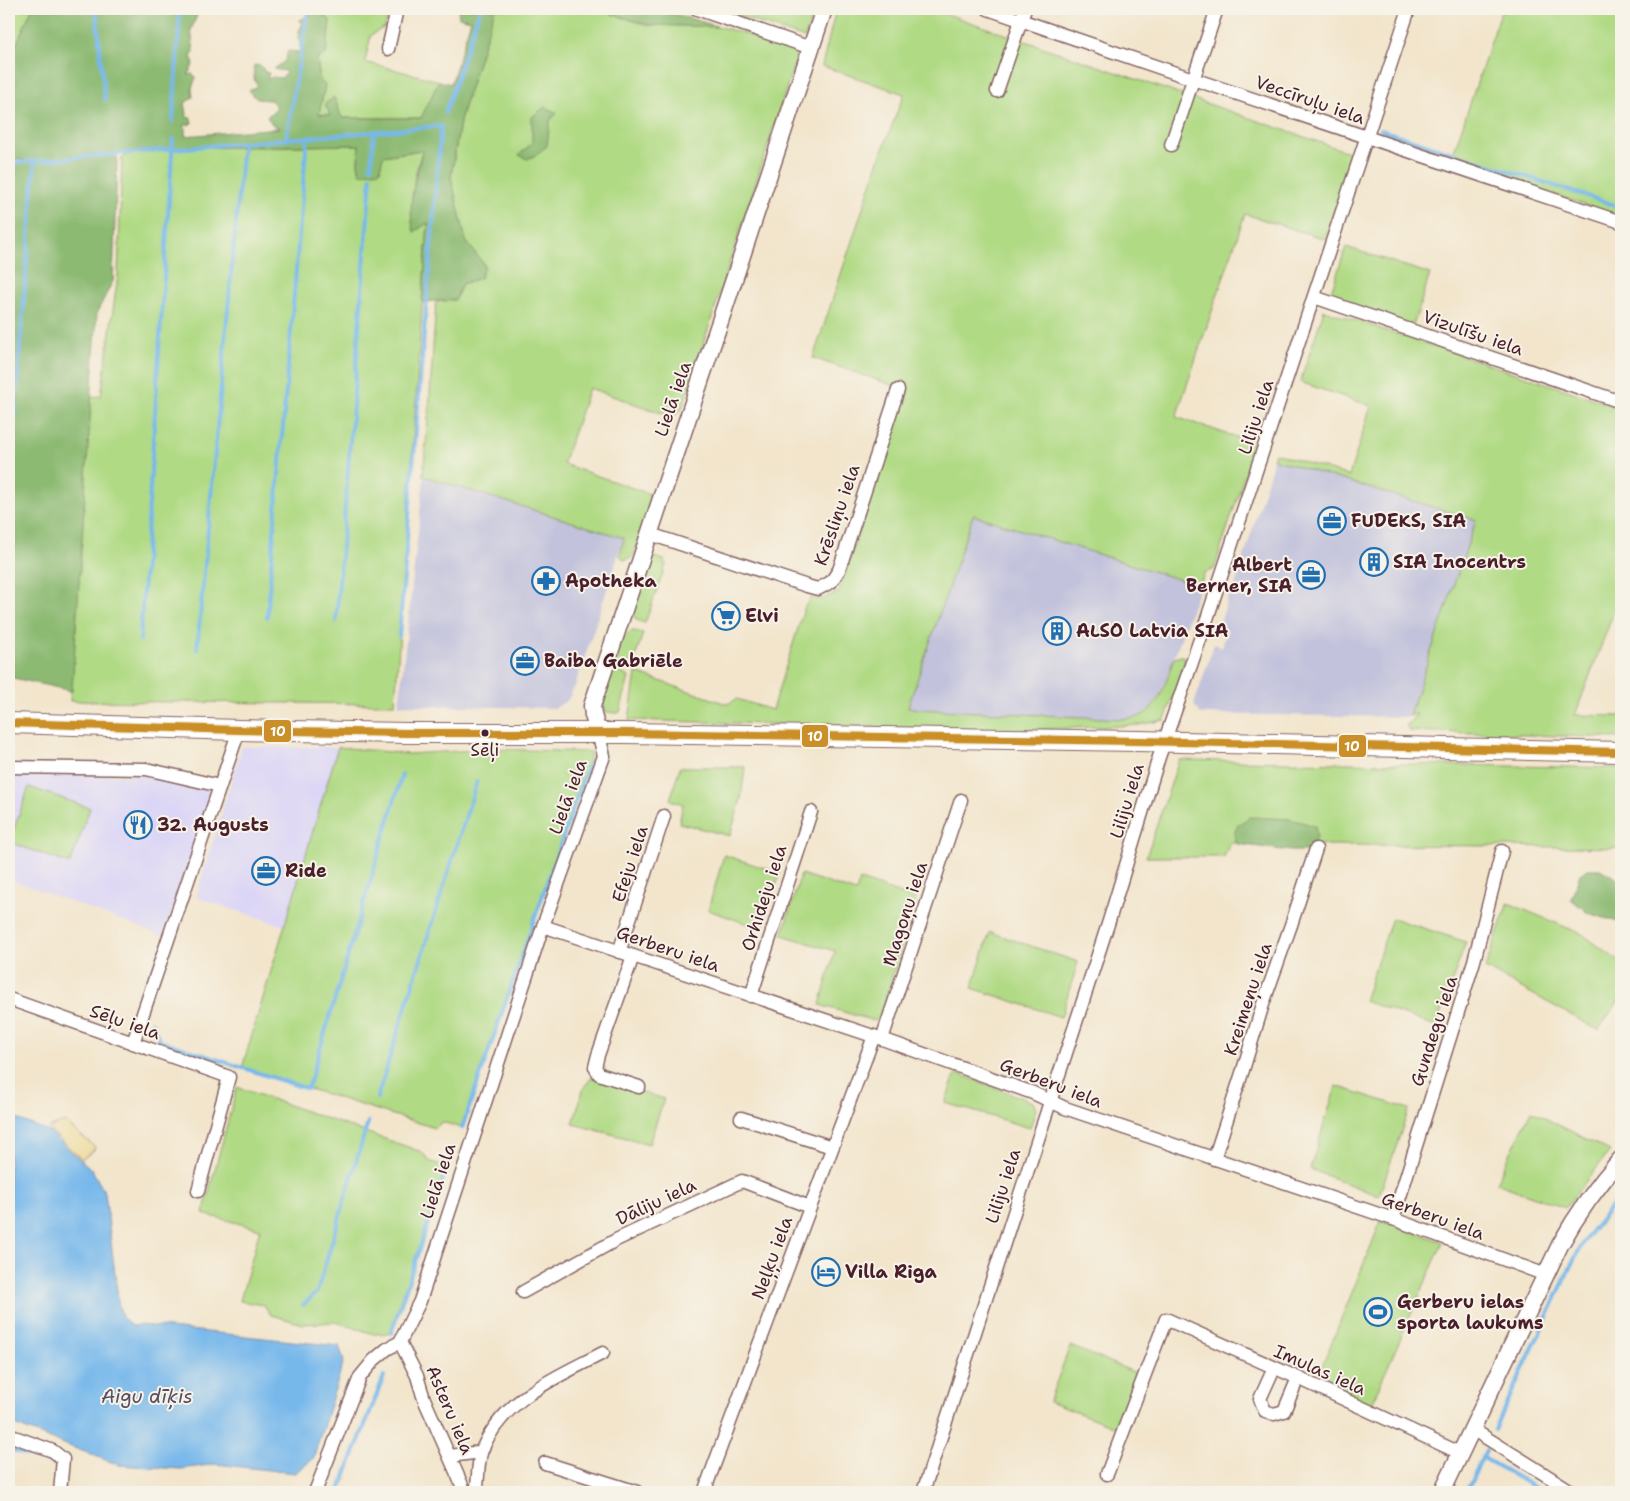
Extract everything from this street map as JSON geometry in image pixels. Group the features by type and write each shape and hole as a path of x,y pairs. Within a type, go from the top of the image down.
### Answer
{"main road":[{"path":"9,723 407,734 598,732 1621,752"}],"street":[{"path":"388,49 397,9"},
{"path":"697,9 811,48"},
{"name":"Lielā iela","path":"400,1342 420,1301 543,926 604,756 592,706 824,9"},
{"name":"Veccīruļu iela","path":"988,9 1023,14 1193,79 1621,222"},
{"path":"1171,146 1217,9"},
{"name":"Liliju iela","path":"923,1492 1106,929 1164,742 1206,622 1409,9"},
{"path":"997,91 1023,14"},
{"name":"Vizulīšu iela","path":"1314,297 1621,402"},
{"name":"Krēsliņu iela","path":"650,534 818,589 831,582 839,570 898,390"},
{"path":"133,1043 238,730"},
{"path":"9,768 146,769 220,786"},
{"name":"Magoņu iela","path":"878,1038 961,800"},
{"name":"Orhideju iela","path":"751,996 811,812"},
{"name":"Efeju iela","path":"619,952 664,816"},
{"name":"Kreimeņu iela","path":"1214,1159 1264,1001 1316,849"},
{"name":"Gundegu iela","path":"1393,1219 1474,961 1502,851"},
{"name":"Gerberu iela","path":"543,926 878,1038 1033,1093 1064,1108 1393,1219 1546,1275"},
{"path":"632,956 595,1067 600,1074 639,1087"},
{"name":"Sēļu iela","path":"9,999 229,1077 198,1191"},
{"name":"Neļķu iela","path":"704,1492 832,1147 878,1038"},
{"path":"741,1118 832,1147"},
{"path":"1442,1492 1574,1219 1621,1159"},
{"name":"Dāliju iela","path":"523,1292 616,1240 742,1181 810,1207"},
{"name":"Imulas iela","path":"1107,1474 1166,1319 1460,1453"},
{"path":"315,1492 360,1377 374,1360 387,1349 400,1342"},
{"name":"Asteru iela","path":"400,1342 417,1376 424,1399 465,1492"},
{"path":"476,1492 481,1452 490,1434 512,1406 544,1383 603,1353"},
{"path":"1274,1368 1260,1399 1265,1411 1274,1414 1284,1411 1298,1378"},
{"path":"1472,1429 1573,1492"},
{"path":"9,1435 53,1451 63,1458 60,1492"},
{"path":"450,1456 481,1452"},
{"path":"545,1463 636,1492"}],"shaded area":[{"path":"1273,459 1477,520 1409,716 1201,714 1194,705 1214,644 1222,647 1228,630 1219,627 1228,597 1235,586"},
{"path":"424,477 624,538 575,686 568,700 555,708 399,705"},
{"path":"973,515 1200,586 1165,682 1151,708 1139,717 1122,719 908,708"},
{"path":"242,747 338,747 284,926 196,897"},
{"path":"9,774 143,775 214,790 163,936 9,879"}],"green space":[{"path":"9,9 32,9 9,61"},
{"path":"32,9 197,9 198,13 191,30 194,52 191,57 194,63 188,75 193,74 196,77 192,88 193,97 185,103 186,117 191,118 192,123 185,124 185,136 280,128 273,125 267,117 277,107 271,100 258,98 249,91 258,86 254,79 254,65 261,66 265,72 269,73 267,79 273,77 281,78 286,74 285,71 274,69 285,61 288,51 300,52 299,31 303,23 299,20 308,16 309,9 325,9 321,13 330,20 326,54 317,59 320,80 325,85 319,114 330,115 325,104 334,97 342,118 421,118 439,81 451,84 471,20 459,17 458,9 495,9 461,116 451,177 466,241 485,266 480,278 462,284 455,300 422,302 428,223 414,232 411,210 413,190 422,150 383,156 380,171 360,174 358,163 359,145 173,148 117,154 113,281 97,312 72,691 9,677 9,300 14,197 9,190 9,163 31,161 9,158 9,61"},
{"path":"325,9 375,9 388,12 385,27 371,35 365,62 439,81 422,118 342,118 319,114 325,85 320,80 317,59 326,54 330,20 321,13"},
{"path":"495,9 595,9 648,25 720,27 787,45 796,49 798,53 682,409 673,417 589,388 563,464 654,497 634,555 624,560 620,555 624,538 423,476 436,302 455,300 462,284 480,278 485,266 466,241 451,178 461,116"},
{"path":"595,9 657,9 720,27 648,25"},
{"path":"717,9 815,9 805,38"},
{"path":"836,9 932,9 1354,154 1325,239 1245,214 1176,417 1255,444 1214,569 1204,573 1200,586 973,515 908,707 1122,719 1137,717 1145,714 1157,701 1174,658 1185,657 1165,720 1138,725 1009,731 629,720 636,673 727,704 737,699 772,710 805,606 811,598 822,599 839,592 906,390 813,358 879,160 904,94 822,66"},
{"path":"1502,9 1621,9 1621,217 1451,160"},
{"path":"545,107 557,113 550,121 547,146 527,159 519,155 532,143 532,117"},
{"path":"359,145 358,163 360,174 383,156 422,150 414,180 414,231 428,222 395,704 70,701 91,397 101,396 118,275 122,158 130,153 173,148"},
{"path":"1346,247 1430,274 1413,326 1329,298"},
{"path":"1324,310 1621,408 1621,593 1575,715 1621,716 1621,738 1410,731 1406,726 1417,714 1409,716 1476,520 1273,459 1275,453 1349,476 1371,406 1300,382"},
{"path":"650,556 664,560 666,565 645,623 633,616 632,610"},
{"path":"629,632 643,633 632,668 624,664 621,673 629,677 620,712 606,712 603,695 621,642"},
{"path":"338,747 409,754 494,749 591,752 462,1128 442,1122 435,1128 242,1068"},
{"path":"1179,760 1621,768 1621,848 1230,843 1224,857 1146,857"},
{"path":"680,767 745,767 741,799 730,836 679,823 683,804 670,800"},
{"path":"29,787 90,808 70,864 9,842"},
{"path":"1250,817 1290,819 1315,826 1317,838 1307,851 1291,851 1237,844 1234,834 1238,825"},
{"path":"724,855 780,873 762,929 708,910"},
{"path":"1588,869 1600,869 1621,881 1621,923 1588,913 1571,899 1580,874"},
{"path":"801,874 856,892 860,880 916,899 880,1017 874,1021 820,1005 835,951 782,935"},
{"path":"1508,903 1582,934 1621,963 1621,998 1598,1030 1485,968"},
{"path":"1392,918 1466,942 1436,1026 1364,1001"},
{"path":"990,932 1078,962 1061,1017 972,988"},
{"path":"956,1073 1033,1102 1036,1109 1030,1128 945,1103"},
{"path":"592,1077 664,1099 649,1144 573,1124 584,1087"},
{"path":"1336,1086 1409,1109 1379,1196 1310,1169"},
{"path":"237,1087 422,1152 429,1161 447,1167 391,1333 374,1334 336,1322 303,1324 271,1315 264,1305 240,1301 260,1229 203,1214"},
{"path":"1531,1111 1610,1151 1565,1208 1496,1183"},
{"name":"Gerberu ielas sporta laukums","path":"1381,1221 1443,1242 1370,1407 1316,1381"},
{"path":"1070,1346 1136,1373 1116,1427 1049,1402"}],"sand":[{"path":"65,1122 95,1147 94,1150 82,1159 48,1128"}],"water":[{"name":"Aigu dīķis","path":"9,1116 50,1132 92,1170 105,1193 119,1307 122,1317 132,1326 141,1325 339,1346 344,1360 313,1459 295,1473 216,1464 181,1469 119,1465 9,1423"}],"waterway":[{"path":"96,9 105,100"},
{"path":"173,121 180,9"},
{"path":"286,140 308,9"},
{"path":"445,113 480,9"},
{"path":"12,163 441,126 399,636"},
{"path":"1381,130 1621,207"},
{"path":"371,167 374,132"},
{"path":"267,617 307,138"},
{"path":"140,640 173,139"},
{"path":"197,650 243,144"},
{"path":"9,485 35,161"},
{"path":"336,621 371,177"},
{"path":"462,1128 588,765"},
{"path":"152,1023 160,1041 308,1089 402,775"},
{"path":"377,1098 477,781"},
{"path":"303,1305 317,1292 368,1122"},
{"path":"391,1333 447,1167"},
{"path":"1495,1429 1574,1259 1587,1237 1621,1194"},
{"path":"339,1492 384,1376"},
{"path":"9,1449 54,1463"},
{"path":"1466,1492 1486,1450"},
{"path":"1482,1457 1542,1492"}],"transit line":[{"name":"10","path":"9,723 239,730 407,733 626,733 1138,741 1621,752"}],"place":[{"name":"FUDEKS, SIA","path":"1332,521"},
{"name":"SIA Inocentrs","path":"1374,562"},
{"name":"Albert Berner, SIA","path":"1311,575"},
{"name":"Apotheka","path":"546,581"},
{"name":"Elvi","path":"726,616"},
{"name":"ALSO Latvia SIA","path":"1057,631"},
{"name":"Baiba Gabriēle","path":"525,661"},
{"name":"Sēļi","path":"485,733"},
{"name":"32. Augusts","path":"138,825"},
{"name":"Ride","path":"266,871"},
{"name":"Villa Riga","path":"826,1272"},
{"name":"Gerberu ielas sporta laukums","path":"1378,1312"}]}
